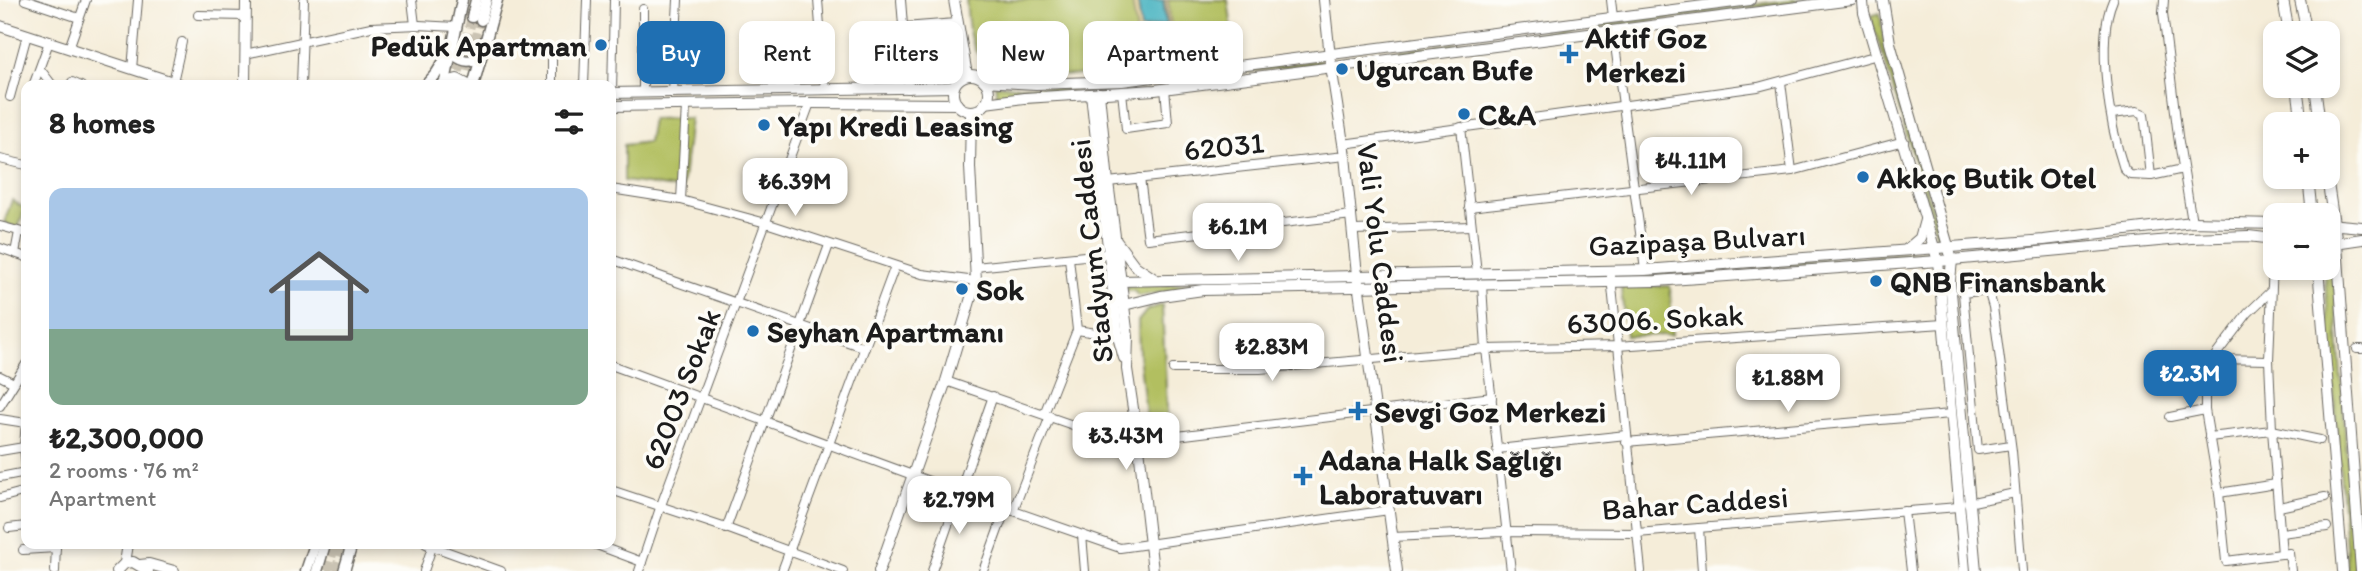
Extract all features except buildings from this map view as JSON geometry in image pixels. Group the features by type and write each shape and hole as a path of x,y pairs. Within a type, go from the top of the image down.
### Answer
{"highway":[{"path":"444,80 462,0"},
{"path":"476,0 477,19 486,0"},
{"path":"473,80 496,0"},
{"path":"451,46 458,58 472,61 481,56"},
{"path":"430,80 451,46"},
{"path":"306,571 315,549"},
{"path":"316,571 317,549"},
{"path":"316,571 323,549"},
{"path":"344,571 351,549"}],"main road":[{"path":"245,80 246,0"},
{"path":"954,0 956,21"},
{"name":"Vali Yolu Caddesi","path":"1322,0 1345,156 1357,275 1397,571"},
{"path":"1069,83 1122,81 1613,17 1690,4 1750,0"},
{"path":"977,77 967,75 954,87 953,96 957,104 966,110 971,111 985,103 1024,98 1165,88 1612,30 1882,0 1889,43 1950,246 1950,281 1976,571"},
{"path":"2283,0 2287,21"},
{"path":"2300,0 2304,21"},
{"path":"1858,1 1878,55 1938,261 1965,571"},
{"path":"0,26 167,80"},
{"path":"963,56 967,75"},
{"path":"985,84 989,92 985,103"},
{"path":"616,93 954,87"},
{"path":"1095,94 1123,337"},
{"name":"Stadyum Caddesi","path":"1095,94 1115,239 1112,253 1124,305 1123,337 1153,571"},
{"path":"616,106 957,104"},
{"path":"879,571 946,381 976,281 970,167 971,111"},
{"path":"1906,250 1920,238 1926,217"},
{"name":"Gazipaşa Bulvarı","path":"1120,281 1645,270 2044,240 2192,222 2263,224"},
{"path":"2340,225 2362,227"},
{"name":"Gazipaşa Bulvarı","path":"1124,305 1203,290 1656,281 1952,260 2139,242 2248,236 2263,238"},
{"path":"1115,239 1135,266 1156,280"},
{"path":"2340,243 2362,239"},
{"path":"2319,280 2343,571"},
{"path":"2335,280 2361,571"},
{"path":"1123,337 1132,311 1148,299"},
{"path":"117,571 125,563 127,549"},
{"path":"125,563 133,562 144,568 149,564 174,571"}],"street":[{"path":"25,0 79,18"},
{"path":"69,48 86,0"},
{"path":"132,69 138,0"},
{"path":"301,80 304,0"},
{"path":"412,0 417,25"},
{"path":"584,80 587,0"},
{"path":"612,80 614,0"},
{"path":"673,92 678,0"},
{"path":"818,0 825,90"},
{"path":"901,0 903,21"},
{"path":"1611,0 1613,17"},
{"path":"2113,0 2108,13 2104,44 2105,81 2124,169 2130,175 2151,176 2183,169"},
{"path":"2164,0 2163,13 2192,222"},
{"path":"643,9 643,93"},
{"path":"198,15 246,16"},
{"path":"245,54 371,27 456,27"},
{"path":"1612,30 1645,270"},
{"path":"10,97 27,34"},
{"path":"35,80 49,42"},
{"path":"173,80 182,42"},
{"path":"1343,144 1782,82 1878,55"},
{"path":"552,58 552,80"},
{"path":"40,69 48,80"},
{"path":"1782,82 1793,171"},
{"path":"908,84 908,89"},
{"path":"1122,92 1126,128 1168,123 1165,88"},
{"name":"62003 Sokak","path":"639,571 810,103"},
{"path":"681,200 685,106"},
{"path":"2112,114 2137,111 2144,114 2151,176"},
{"path":"1461,127 1477,273"},
{"path":"1469,207 1793,171 1904,141"},
{"name":"62031","path":"1108,182 1345,156"},
{"path":"0,159 21,164"},
{"path":"1140,178 1149,239 1352,215"},
{"path":"616,190 681,200 766,223 922,274 976,281"},
{"path":"0,226 21,232"},
{"path":"1354,230 1471,226"},
{"path":"15,253 21,235"},
{"path":"726,528 829,245"},
{"path":"0,248 21,255"},
{"path":"975,267 1112,253"},
{"path":"983,571 1047,415 1077,330 1069,258"},
{"path":"616,261 865,348"},
{"path":"782,571 895,266"},
{"path":"1609,271 1613,282 1626,439 1641,571"},
{"path":"2272,280 2269,360 2282,554"},
{"path":"1482,285 1486,349 1511,571"},
{"path":"2011,445 1978,450 1963,293 1987,290 1991,294 2011,445 2022,571"},
{"path":"2271,290 2248,313 2214,359 2205,394 2205,410 2219,493 2226,561 2289,554 2291,571"},
{"name":"63006. Sokak","path":"1173,369 1260,369 1486,349 1617,346 1943,324"},
{"path":"1077,330 1123,337"},
{"path":"2214,359 2269,360"},
{"path":"616,367 1120,548 1389,510"},
{"path":"0,406 21,372"},
{"path":"0,376 14,383"},
{"path":"946,381 1139,448"},
{"path":"932,571 993,396"},
{"path":"1177,436 1492,397"},
{"path":"2170,417 2205,410"},
{"path":"1498,449 1951,414"},
{"path":"0,419 21,421"},
{"path":"2209,437 2272,430 2320,440"},
{"path":"2351,442 2362,446"},
{"path":"0,451 21,448"},
{"path":"0,477 21,471"},
{"path":"2219,493 2276,484"},
{"path":"0,498 21,492"},
{"path":"616,492 843,571"},
{"path":"1968,503 2015,493"},
{"path":"2279,507 2325,496"},
{"name":"Bahar Caddesi","path":"1392,537 1507,533 1637,533 1958,507"},
{"path":"1905,511 1911,571"},
{"path":"9,528 21,527"},
{"path":"2281,533 2327,527"},
{"path":"1699,528 1702,571"},
{"path":"1082,535 1085,571"},
{"path":"23,550 30,549"},
{"path":"53,549 55,571"},
{"path":"424,571 430,549"},
{"path":"442,549 500,571"},
{"path":"607,549 642,562"},
{"path":"2243,559 2244,571"}],"green space":[{"path":"966,0 1228,0 1231,21 1083,21 1083,74 1069,75 1069,21 977,21 977,53 970,34"},
{"path":"1789,0 1813,0 1344,61 1343,58"},
{"path":"1880,13 1884,43 1941,238 1938,239 1870,16"},
{"path":"1321,60 1321,63 1243,72 1243,70"},
{"path":"1147,84 997,97 995,85 1059,88"},
{"path":"690,118 682,189 624,181 624,145 648,142 652,119"},
{"path":"12,200 21,206 21,220 18,228 4,223"},
{"path":"1927,252 1928,255 1616,278 1617,275"},
{"path":"1602,275 1602,278 1372,282 1371,279"},
{"path":"1347,280 1347,283 1203,286 1138,296 1134,291 1127,291 1126,286"},
{"path":"2325,280 2334,280 2355,571 2348,571"},
{"path":"1670,286 1672,335 1626,336 1621,287"},
{"path":"1162,305 1169,449 1150,451 1138,321 1148,309"}],"sand":[{"path":"1132,0 1137,0 1140,21 1135,21"},
{"path":"1165,0 1168,0 1170,21 1168,21"}],"water":[{"path":"1138,0 1163,0 1166,21 1140,21"}],"tunnel":[{"path":"456,80 472,17"},
{"path":"466,80 481,20"},
{"path":"327,571 334,549"},
{"path":"336,571 343,549"}],"place":[{"name":"Pedük Apartman","path":"601,45"},
{"name":"Aktif Goz Merkezi","path":"1569,54"},
{"name":"Ugurcan Bufe","path":"1342,69"},
{"name":"C&A","path":"1464,114"},
{"name":"Yapı Kredi Leasing","path":"764,125"},
{"name":"Akkoç Butik Otel","path":"1863,177"},
{"name":"QNB Finansbank","path":"1876,281"},
{"name":"Sok","path":"962,289"},
{"name":"Seyhan Apartmanı","path":"753,331"},
{"name":"Sevgi Goz Merkezi","path":"1358,411"},
{"name":"Adana Halk Sağlığı Laboratuvarı","path":"1303,476"}]}
